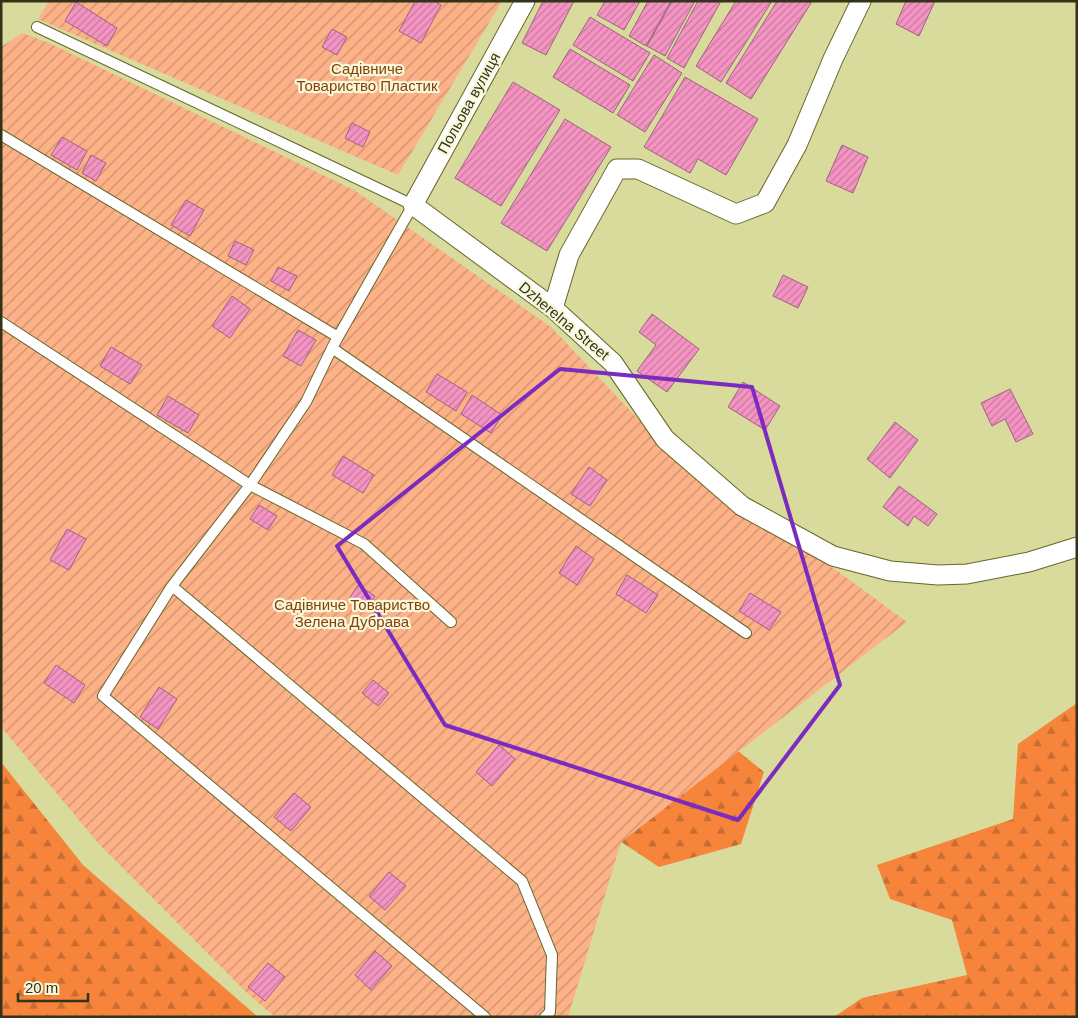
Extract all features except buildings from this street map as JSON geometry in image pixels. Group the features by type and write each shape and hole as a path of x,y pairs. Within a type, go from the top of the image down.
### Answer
{"street":[{"name":"Польова вулиця","path":"413,205 525,1"},
{"path":"553,308 569,255 617,169 638,169 736,214 765,202 797,145 833,59 862,1"},
{"name":"Dzherelna Street","path":"413,205 553,308 613,363 665,438 742,506 834,556 890,571 938,575 967,574 1029,562 1077,547"}],"lane":[{"path":"37,27 413,205 332,348 306,402 250,485 172,586 103,696 485,1017"},
{"path":"1,135 338,337"},
{"path":"1,322 250,485 364,544 451,622"},
{"path":"332,348 746,633"},
{"path":"172,586 522,881 552,955 550,1012 545,1017"}],"highlighted area":[{"path":"560,369 752,387 840,685 738,820 445,725 337,546"}],"green space":[{"name":"Садівниче Товариство Пластик","path":"49,1 502,1 398,175 38,19"},
{"name":"Садівниче Товариство Зелена Дубрава","path":"22,33 49,43 354,190 551,327 658,440 907,622 621,842 568,1017 275,1017 246,992 99,844 1,727 1,47"},
{"path":"1077,703 1077,1017 834,1017 862,998 967,975 952,920 890,899 877,865 1013,819 1018,744"},
{"path":"691,713 764,772 741,844 659,867 590,821"},
{"path":"1,762 83,865 258,1017 1,1017"}]}
